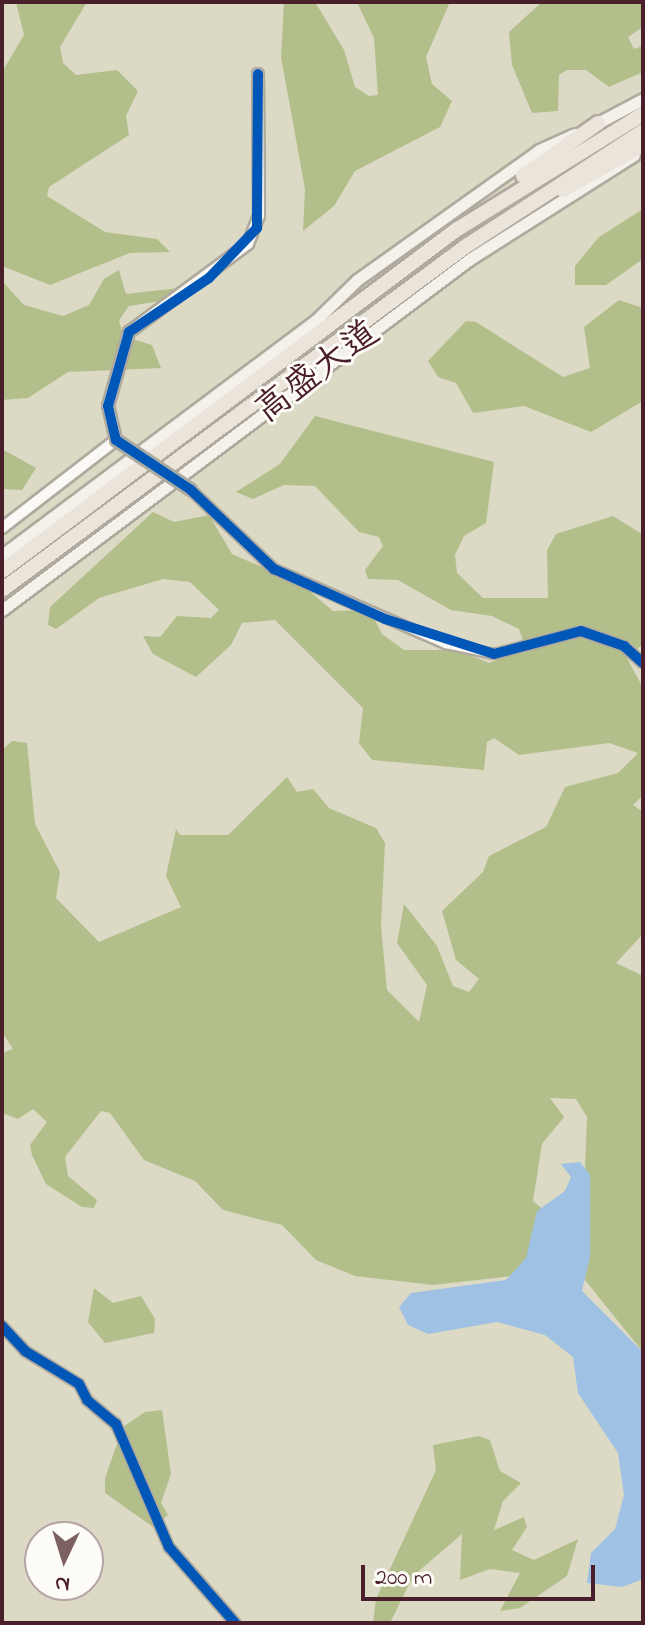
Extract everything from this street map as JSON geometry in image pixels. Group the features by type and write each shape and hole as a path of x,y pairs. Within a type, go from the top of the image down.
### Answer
{"highway":[{"name":"高盛大道","path":"2,590 456,230 643,114"},
{"path":"456,230 598,123"},
{"name":"高盛大道","path":"2,571 466,246 643,131"},
{"path":"466,246 643,147"}],"main road":[{"name":"高盛大道","path":"2,555 315,321 357,280 539,150 643,99"},
{"name":"高盛大道","path":"2,610 470,259 643,147"}],"street":[{"path":"258,74 257,228 209,278 129,332 108,406 116,440 191,490 274,569 446,644 494,654 581,631 624,646 643,663"},
{"path":"2,528 116,440"},
{"path":"2,1326 25,1351 79,1384 87,1400 116,1424 169,1547 235,1623"}],"green space":[{"path":"16,2 87,2 60,47 63,63 76,75 117,70 138,91 126,116 129,135 49,187 47,196 105,232 157,239 170,252 130,253 50,285 2,266 2,72 24,35"},
{"path":"284,2 315,2 344,50 355,87 369,96 378,95 374,38 357,2 450,2 426,57 432,84 452,101 440,127 355,171 334,206 303,231 305,189 281,57"},
{"path":"542,2 643,2 643,27 628,37 634,49 643,46 643,72 609,87 586,70 567,70 559,75 558,111 532,113 512,65 509,32"},
{"path":"643,209 643,259 606,285 575,285 575,266 599,237"},
{"path":"119,270 126,294 179,288 179,298 129,306 119,320 123,336 152,345 161,368 68,372 28,398 2,400 2,281 24,305 63,316 89,305 104,279"},
{"path":"619,300 643,308 643,401 591,432 524,406 473,413 456,383 438,377 428,361 466,321 476,322 563,377 590,368 584,327"},
{"path":"315,416 494,462 486,523 464,536 455,555 457,573 483,598 548,598 547,550 556,534 613,516 642,534 643,644 627,658 643,688 643,795 633,805 643,812 643,934 616,963 643,976 643,1352 581,1275 587,1117 576,1099 550,1098 564,1117 542,1144 533,1201 561,1224 512,1276 433,1285 355,1276 316,1260 282,1225 223,1210 195,1181 144,1160 110,1113 101,1111 65,1157 68,1176 97,1200 94,1208 82,1207 46,1184 32,1155 30,1145 47,1122 33,1109 18,1119 2,1113 2,1053 13,1049 2,1032 2,750 12,741 27,743 35,824 60,872 56,898 99,942 181,907 166,876 176,829 180,835 228,835 287,777 297,792 313,789 329,808 376,828 385,843 381,926 387,990 419,1022 427,985 397,943 404,904 437,946 453,986 469,992 479,979 456,960 442,911 483,872 489,856 546,827 565,787 618,773 638,753 609,743 519,755 494,738 487,742 484,770 372,760 359,743 363,708 275,620 242,623 231,645 196,677 153,654 143,636 160,637 177,616 211,618 219,610 190,582 163,579 99,598 56,629 48,625 50,607 153,512 174,522 209,515 232,554 301,584 333,611 370,610 382,634 404,650 458,650 489,663 525,647 519,629 492,616 451,610 398,580 368,579 365,570 383,546 379,537 359,532 315,486 284,485 253,499 236,492 280,464"},
{"path":"2,449 36,468 22,490 2,489"},
{"path":"94,1288 113,1303 141,1296 155,1319 154,1333 105,1343 88,1322"},
{"path":"162,1410 171,1474 161,1503 168,1515 153,1527 105,1493 105,1478 123,1427 145,1412"},
{"path":"479,1436 490,1440 500,1471 521,1483 503,1501 494,1530 524,1517 527,1527 512,1550 534,1560 578,1539 567,1576 520,1608 500,1611 520,1573 490,1569 460,1580 462,1534 413,1576 390,1623 373,1623 376,1599 436,1470 433,1445"}],"water":[{"path":"580,1162 590,1175 590,1257 582,1291 643,1352 643,1579 622,1587 587,1583 591,1553 615,1529 624,1495 618,1453 578,1393 573,1357 545,1335 497,1322 428,1334 408,1325 399,1307 411,1293 506,1280 526,1258 537,1211 565,1191 571,1177 561,1164"}],"cycle path":[{"path":"258,74 257,228 209,278 129,332 108,406 116,440 191,490 274,569 385,619 494,654 581,631 624,646 643,663"},
{"path":"2,1326 25,1351 79,1384 87,1400 116,1424 169,1547 235,1623"}]}
